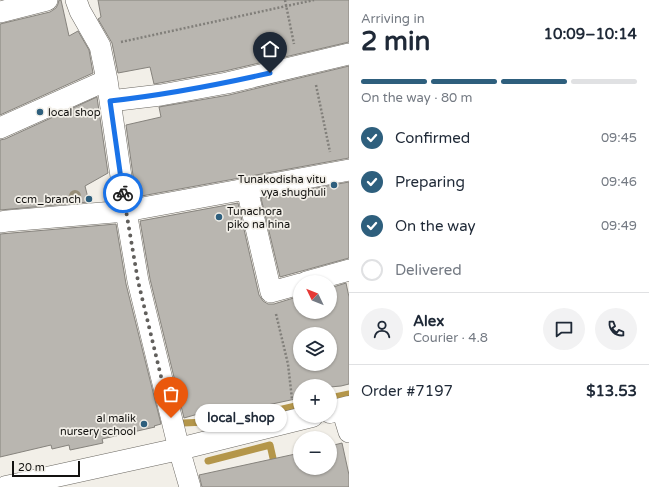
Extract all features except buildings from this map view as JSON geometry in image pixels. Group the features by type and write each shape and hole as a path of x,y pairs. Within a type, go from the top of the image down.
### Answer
{"street":[{"path":"0,12 48,0"},
{"path":"76,0 80,11 100,46 107,80 138,281 179,449 190,487"},
{"path":"110,101 161,95 227,83 349,54"},
{"path":"0,128 107,80"},
{"path":"0,222 126,211 341,171"},
{"path":"247,189 271,292 293,286"},
{"path":"331,275 349,270"},
{"path":"340,409 349,432"},
{"path":"6,487 179,449 293,421"}],"path":[{"path":"285,0 305,65 341,171"},
{"path":"100,46 314,0"},
{"path":"271,292 288,364 291,396"}],"waterway":[{"path":"337,397 349,394"},
{"path":"183,423 207,422 232,416 274,411 293,407"},
{"path":"208,461 270,445 275,467"}],"way so far":[{"path":"123,193 138,281 171,418"}],"place":[{"name":"local shop","path":"40,112"},
{"name":"Tunakodisha vitu vya shughuli","path":"334,185"},
{"name":"ccm_branch","path":"89,199"},
{"name":"Tunachora piko na hina","path":"219,217"},
{"name":"local_shop","path":"171,418"},
{"name":"al malik nursery school","path":"144,424"}],"route":[{"path":"123,193 110,101 161,95 227,83 270,73"}]}
